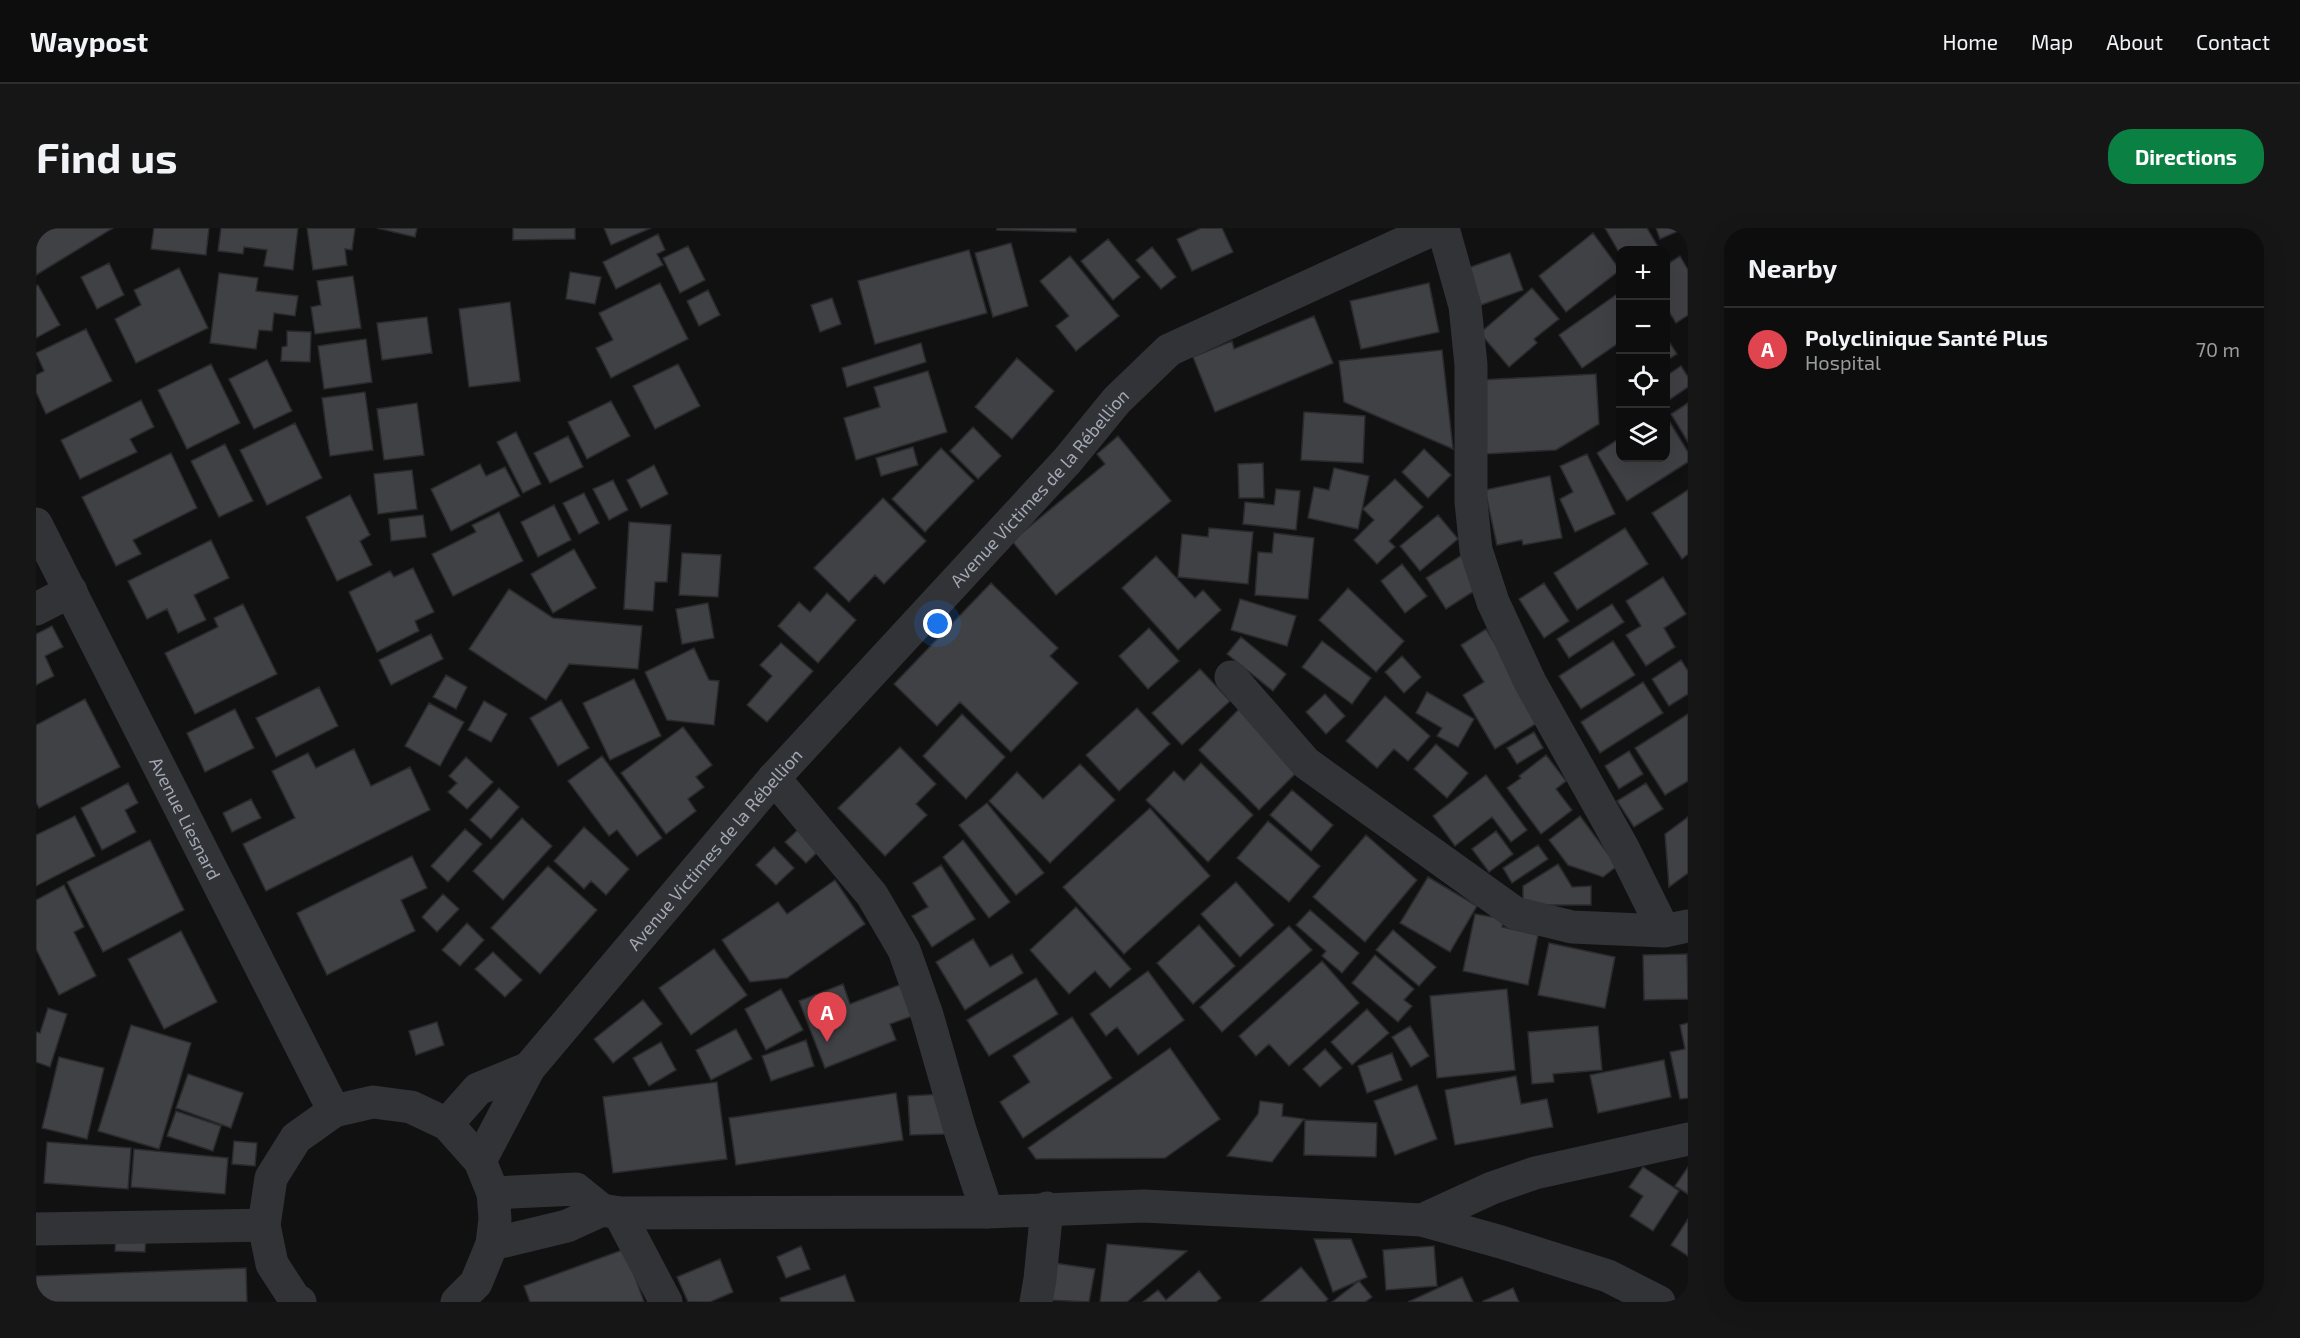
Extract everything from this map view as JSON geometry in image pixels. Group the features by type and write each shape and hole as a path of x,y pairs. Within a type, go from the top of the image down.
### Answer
{"street":[{"name":"Avenue Victimes de la Rébellion","path":"480,1161 529,1068 774,778 1067,461 1117,400 1169,350 1436,228"},
{"path":"1443,228 1465,306 1471,365 1471,502 1476,550 1493,602 1530,682 1623,848 1676,928"},
{"name":"Avenue Liesnard","path":"36,524 334,1111"},
{"path":"36,609 71,591"},
{"path":"1231,677 1306,763 1515,913 1572,927 1676,928"},
{"path":"774,778 872,894 904,950 987,1212"},
{"path":"447,1124 478,1089 529,1068"},
{"path":"300,1302 294,1298 272,1264 264,1225 271,1178 296,1138 334,1111 373,1102 411,1107 447,1124 480,1161 493,1193 495,1219 492,1244 476,1283 457,1302"},
{"path":"1422,1220 1492,1188 1535,1173 1688,1139"},
{"path":"493,1193 576,1189 611,1211 666,1302"},
{"path":"492,1244 567,1226 611,1211 987,1212 1144,1206 1422,1220 1608,1276 1659,1302"},
{"path":"1036,1302 1047,1208"},
{"path":"36,1229 264,1225"}],"building":[{"path":"36,228 113,228 36,275"},
{"path":"154,228 209,228 206,255 151,249"},
{"path":"221,228 298,228 293,270 264,266 267,250 244,247 243,254 218,251"},
{"path":"307,228 355,228 352,250 345,249 347,265 313,270"},
{"path":"377,228 417,228 415,237"},
{"path":"513,228 575,228 575,239 513,240"},
{"path":"604,228 651,228 611,245"},
{"path":"997,228 1076,228 1076,232 997,230"},
{"path":"1201,228 1222,228 1233,252 1192,271 1177,239"},
{"path":"1605,228 1647,228 1658,246 1616,246"},
{"path":"1656,228 1685,228 1660,239"},
{"path":"1593,233 1616,265 1616,273 1566,312 1539,276"},
{"path":"658,234 665,250 657,254 663,265 616,289 603,262"},
{"path":"1108,239 1140,277 1113,300 1081,261"},
{"path":"1011,243 1028,306 993,317 975,253"},
{"path":"688,246 705,280 680,293 663,258"},
{"path":"1152,247 1176,277 1161,289 1136,260"},
{"path":"969,250 987,313 875,344 858,281"},
{"path":"1510,253 1523,290 1481,305 1468,268"},
{"path":"1070,256 1119,316 1076,351 1056,326 1069,316 1040,281"},
{"path":"1680,256 1688,270 1688,315 1676,323 1670,313 1670,262"},
{"path":"109,263 124,295 97,309 81,277"},
{"path":"179,268 208,328 136,363 115,319 141,305 134,290"},
{"path":"570,272 601,277 595,304 566,299"},
{"path":"219,273 258,278 256,291 298,296 295,316 274,313 272,331 259,330 256,349 210,343"},
{"path":"353,276 361,328 315,334 311,307 321,305 317,281"},
{"path":"660,283 688,339 611,378 596,348 613,340 599,313"},
{"path":"1429,283 1439,332 1361,349 1350,301"},
{"path":"38,285 60,325 36,338 36,286"},
{"path":"1532,288 1559,319 1534,339 1537,343 1509,367 1480,333"},
{"path":"708,290 720,315 699,326 687,301"},
{"path":"1616,295 1616,345 1582,368 1559,335"},
{"path":"832,298 841,324 820,332 811,305"},
{"path":"510,302 520,381 469,387 459,309"},
{"path":"1314,316 1333,363 1215,412 1193,357 1232,341 1234,349"},
{"path":"427,317 432,353 382,360 377,323"},
{"path":"86,329 112,381 46,414 36,392 36,375 44,371 36,353"},
{"path":"287,331 311,332 310,362 281,361 282,347 287,346"},
{"path":"366,339 372,382 324,389 318,346"},
{"path":"921,343 926,362 847,387 842,368"},
{"path":"1670,343 1677,354 1670,358"},
{"path":"1442,350 1453,449 1344,402 1339,361"},
{"path":"1017,358 1054,391 1012,439 975,407"},
{"path":"267,360 292,411 254,429 229,379"},
{"path":"211,364 240,423 187,449 158,390"},
{"path":"678,364 700,406 655,429 633,386"},
{"path":"1681,366 1688,377 1688,387 1670,399 1670,373"},
{"path":"928,371 947,432 856,460 844,418 880,407 874,387"},
{"path":"1596,374 1599,424 1556,450 1484,454 1480,380"},
{"path":"365,392 373,450 330,456 322,398"},
{"path":"141,400 154,427 130,439 137,452 80,479 61,440"},
{"path":"611,401 630,436 587,459 568,422"},
{"path":"417,403 424,455 384,460 377,409"},
{"path":"1688,403 1688,442 1671,414"},
{"path":"1304,412 1365,416 1363,463 1301,460"},
{"path":"295,423 322,478 267,505 240,450"},
{"path":"1670,423 1688,452 1688,462 1627,501 1597,453 1616,441 1616,462 1670,462"},
{"path":"973,427 1001,456 978,479 950,451"},
{"path":"516,432 541,484 523,493 497,442"},
{"path":"568,436 583,467 550,483 534,453"},
{"path":"1118,436 1171,501 1056,595 1012,541 1105,464 1097,454"},
{"path":"225,444 253,501 219,517 191,461"},
{"path":"913,447 918,465 881,476 876,458"},
{"path":"941,448 974,481 925,532 892,499"},
{"path":"1424,449 1451,475 1428,498 1402,472"},
{"path":"171,453 197,508 133,540 141,554 116,566 82,497"},
{"path":"1587,454 1615,514 1575,532 1560,499 1573,492 1560,466"},
{"path":"1263,463 1264,498 1239,498 1238,464"},
{"path":"480,464 486,476 505,467 520,496 451,531 431,489"},
{"path":"654,465 668,494 641,508 627,480"},
{"path":"1334,468 1369,476 1358,529 1308,518 1314,487 1329,490"},
{"path":"412,470 417,509 378,514 374,474"},
{"path":"1550,476 1562,538 1523,545 1522,540 1497,545 1485,490"},
{"path":"1395,479 1423,507 1389,541 1395,547 1377,564 1354,540 1374,520 1363,509"},
{"path":"613,480 628,510 609,520 593,489"},
{"path":"1276,489 1300,491 1296,530 1243,524 1245,502 1274,505"},
{"path":"1688,490 1688,554 1682,559 1652,513"},
{"path":"584,493 599,523 579,534 563,503"},
{"path":"350,495 370,535 360,541 372,565 337,581 306,517"},
{"path":"883,498 926,541 884,584 875,575 849,602 814,568"},
{"path":"554,505 571,540 538,557 521,522"},
{"path":"499,512 523,561 453,596 432,554 476,532 472,525"},
{"path":"423,515 426,537 391,541 389,519"},
{"path":"1438,515 1458,539 1420,571 1400,546"},
{"path":"629,522 671,525 667,582 655,582 653,611 624,609"},
{"path":"1209,528 1253,532 1248,584 1178,577 1182,534 1208,537"},
{"path":"1625,528 1648,564 1577,610 1554,573"},
{"path":"1274,533 1314,538 1308,599 1255,595 1258,552 1272,553"},
{"path":"211,540 229,578 194,595 206,620 178,633 167,609 147,619 128,581"},
{"path":"574,549 596,588 553,613 531,574"},
{"path":"682,553 721,555 718,597 679,595"},
{"path":"1465,553 1485,584 1446,609 1426,578"},
{"path":"1156,556 1195,598 1203,590 1221,610 1178,650 1122,588"},
{"path":"1402,564 1427,596 1405,613 1381,581"},
{"path":"413,568 434,612 415,621 419,631 377,652 349,592 390,571 394,577"},
{"path":"1663,577 1686,614 1664,628 1675,647 1646,666 1626,635 1641,626 1626,601"},
{"path":"991,583 1058,648 1050,656 1078,683 1011,752 960,702 937,726 894,684"},
{"path":"1544,583 1569,621 1544,638 1519,599"},
{"path":"1348,588 1404,641 1376,672 1319,620"},
{"path":"509,589 553,618 642,626 638,669 569,664 546,700 469,649"},
{"path":"827,593 856,620 818,663 778,626 799,602 810,612"},
{"path":"1240,599 1296,616 1287,646 1231,630"},
{"path":"708,603 714,638 682,644 676,609"},
{"path":"243,604 277,674 195,714 165,653 218,627 214,618"},
{"path":"1612,604 1624,622 1569,658 1557,639"},
{"path":"52,626 63,647 45,656 54,676 36,685 36,634"},
{"path":"1149,628 1179,661 1148,689 1119,656"},
{"path":"1486,629 1542,720 1495,749 1463,695 1484,682 1461,645"},
{"path":"431,634 443,659 391,685 379,660"},
{"path":"1241,637 1286,674 1273,691 1227,654"},
{"path":"1322,641 1371,678 1352,704 1302,667"},
{"path":"1613,641 1635,675 1581,709 1559,676"},
{"path":"781,643 813,671 767,722 747,705 772,676 760,665"},
{"path":"694,648 709,680 719,681 714,725 667,720 645,672"},
{"path":"1402,656 1421,677 1404,693 1385,672"},
{"path":"1681,660 1688,671 1688,694 1669,706 1652,679"},
{"path":"1200,669 1230,701 1182,745 1152,713"},
{"path":"446,675 467,687 456,709 433,697"},
{"path":"634,679 661,736 610,760 583,703"},
{"path":"1643,682 1663,713 1600,753 1581,722"},
{"path":"319,687 338,726 276,757 256,718"},
{"path":"1427,692 1474,719 1458,747 1437,736 1442,728 1416,713"},
{"path":"1325,694 1345,716 1326,734 1306,712"},
{"path":"1385,696 1430,736 1408,761 1394,749 1377,768 1346,741"},
{"path":"85,699 120,767 39,808 36,802 36,725"},
{"path":"561,700 589,748 558,766 530,718"},
{"path":"484,701 507,714 491,742 468,730"},
{"path":"429,703 464,722 440,766 405,746"},
{"path":"1137,708 1170,744 1119,791 1086,755"},
{"path":"235,709 254,748 205,772 187,733"},
{"path":"1239,709 1299,770 1259,810 1199,750"},
{"path":"962,714 1005,757 966,799 923,756"},
{"path":"1688,714 1688,781 1665,795 1635,748"},
{"path":"683,727 712,765 696,777 704,787 688,799 696,811 666,834 621,773"},
{"path":"1534,732 1543,748 1517,764 1507,748"},
{"path":"1436,744 1468,773 1447,798 1414,769"},
{"path":"900,747 936,784 916,804 927,815 885,856 838,808"},
{"path":"354,749 371,786 410,767 430,810 266,891 243,844 295,818 272,771 308,753 316,768"},
{"path":"1629,751 1643,774 1619,789 1605,766"},
{"path":"1546,755 1566,781 1556,789 1572,810 1541,834 1507,788"},
{"path":"602,756 662,838 637,856 617,830 609,836 568,781"},
{"path":"466,757 493,782 467,809 448,792 457,783 449,776"},
{"path":"1201,763 1253,815 1208,862 1146,800 1174,771 1184,781"},
{"path":"1080,764 1115,800 1050,863 989,801 1017,772 1043,799"},
{"path":"1486,775 1527,830 1511,842 1492,817 1455,846 1433,816"},
{"path":"128,783 138,803 125,810 136,832 102,850 81,808"},
{"path":"1646,783 1663,809 1634,827 1617,801"},
{"path":"499,788 519,807 491,839 470,820"},
{"path":"1292,790 1333,825 1311,851 1270,815"},
{"path":"251,799 261,818 232,832 223,813"},
{"path":"987,803 1044,873 1016,895 959,825"},
{"path":"1150,808 1210,876 1124,954 1063,887"},
{"path":"75,816 95,856 36,886 36,835"},
{"path":"1580,816 1617,866 1603,877 1568,865 1549,840"},
{"path":"1688,817 1688,873 1669,887 1665,834"},
{"path":"522,818 552,846 503,900 473,871"},
{"path":"1268,821 1320,866 1289,902 1237,858"},
{"path":"804,824 825,845 806,863 785,842"},
{"path":"584,827 629,869 606,895 591,881 584,889 554,861"},
{"path":"465,829 482,844 448,882 431,866"},
{"path":"1496,831 1513,854 1489,872 1472,849"},
{"path":"1366,835 1417,880 1365,942 1313,897"},
{"path":"150,840 184,910 103,952 67,882"},
{"path":"963,840 1010,902 989,918 943,857"},
{"path":"1538,845 1548,859 1512,883 1503,868"},
{"path":"774,847 794,868 776,885 756,865"},
{"path":"412,856 427,888 401,900 415,931 327,975 297,913"},
{"path":"1558,864 1572,887 1591,886 1591,905 1523,905 1523,886"},
{"path":"941,865 975,919 932,947 912,916 928,907 913,883"},
{"path":"548,866 597,910 540,974 491,928"},
{"path":"1428,877 1477,906 1450,952 1400,923"},
{"path":"835,880 865,924 787,978 750,982 722,940 778,902 787,914"},
{"path":"1236,882 1274,925 1240,957 1201,914"},
{"path":"64,885 84,927 74,932 96,976 59,995 36,949 36,900"},
{"path":"443,894 459,909 437,932 422,917"},
{"path":"1076,907 1131,969 1110,988 1095,971 1069,994 1030,950"},
{"path":"1310,910 1359,953 1342,973 1322,956 1326,951 1296,925"},
{"path":"1475,914 1504,919 1502,927 1538,935 1528,985 1463,971"},
{"path":"467,923 484,940 460,966 442,950"},
{"path":"1199,925 1235,966 1193,1004 1157,963"},
{"path":"1289,926 1312,950 1222,1032 1200,1007"},
{"path":"1393,930 1436,967 1419,986 1376,950"},
{"path":"181,931 217,1002 164,1029 128,959"},
{"path":"973,939 990,967 1012,954 1023,973 965,1010 936,962"},
{"path":"1549,943 1615,957 1605,1008 1538,995"},
{"path":"714,949 747,995 691,1035 659,988"},
{"path":"493,952 522,980 505,997 475,969"},
{"path":"1687,954 1688,999 1644,1000 1643,955"},
{"path":"1375,955 1414,989 1404,1000 1412,1006 1398,1022 1352,983"},
{"path":"1322,961 1359,1003 1289,1066 1269,1044 1256,1056 1239,1036"},
{"path":"1148,971 1184,1020 1138,1055 1117,1027 1106,1036 1090,1014"},
{"path":"1036,978 1058,1014 989,1056 967,1020"},
{"path":"843,984 850,1004 902,984 915,1015 890,1024 896,1040 825,1068 799,1001"},
{"path":"781,989 803,1030 766,1050 745,1009"},
{"path":"1507,989 1515,1070 1437,1078 1430,996"},
{"path":"643,1000 662,1024 613,1063 594,1039"},
{"path":"48,1008 67,1014 50,1067 36,1062 36,1032 40,1033"},
{"path":"1367,1009 1389,1033 1352,1065 1331,1042"},
{"path":"1072,1017 1112,1078 1023,1138 1000,1102 1030,1082 1013,1056"},
{"path":"437,1022 444,1045 416,1055 409,1031"},
{"path":"1688,1023 1688,1098 1680,1099 1670,1052 1685,1049 1680,1025"},
{"path":"131,1025 191,1043 159,1149 98,1131"},
{"path":"1410,1026 1429,1056 1411,1067 1392,1037"},
{"path":"1598,1026 1602,1070 1553,1074 1554,1082 1532,1084 1528,1032"},
{"path":"736,1029 752,1059 711,1080 696,1050"},
{"path":"806,1040 814,1066 771,1081 762,1056"},
{"path":"661,1042 676,1070 649,1086 633,1058"},
{"path":"1170,1048 1220,1119 1165,1158 1036,1159 1028,1148"},
{"path":"1325,1049 1342,1068 1320,1087 1303,1069"},
{"path":"1392,1053 1402,1080 1367,1093 1358,1066"},
{"path":"59,1057 104,1068 87,1139 42,1128"},
{"path":"1664,1060 1671,1097 1598,1113 1590,1075"},
{"path":"188,1074 243,1093 231,1128 176,1108"},
{"path":"1516,1076 1521,1104 1547,1099 1553,1127 1455,1145 1445,1090"},
{"path":"717,1082 727,1159 613,1173 603,1097"},
{"path":"1417,1085 1437,1139 1395,1155 1374,1101"},
{"path":"896,1093 903,1140 736,1165 729,1118"},
{"path":"943,1094 945,1134 910,1135 908,1096"},
{"path":"1260,1101 1283,1104 1282,1116 1304,1119 1272,1162 1227,1156 1258,1114"},
{"path":"176,1111 221,1126 213,1151 167,1136"},
{"path":"1305,1120 1377,1123 1376,1157 1304,1155"},
{"path":"234,1141 257,1143 255,1166 232,1164"},
{"path":"47,1142 131,1148 128,1189 44,1183"},
{"path":"134,1149 228,1158 225,1194 131,1187"},
{"path":"1643,1167 1679,1191 1653,1231 1630,1216 1643,1196 1629,1187"},
{"path":"1688,1167 1688,1194 1675,1186"},
{"path":"1688,1219 1688,1256 1671,1245"},
{"path":"116,1232 146,1234 145,1252 115,1251"},
{"path":"1314,1239 1351,1239 1367,1277 1333,1292"},
{"path":"1107,1244 1187,1251 1127,1302 1100,1302"},
{"path":"801,1246 810,1269 786,1278 777,1257"},
{"path":"1434,1246 1437,1286 1386,1290 1383,1250"},
{"path":"625,1249 644,1302 530,1302 524,1286"},
{"path":"720,1259 733,1292 710,1302 688,1302 677,1277"},
{"path":"1054,1263 1095,1269 1089,1302 1048,1300"},
{"path":"1301,1267 1328,1299 1325,1302 1260,1302"},
{"path":"246,1268 247,1302 36,1302 36,1276"},
{"path":"1199,1271 1221,1298 1216,1302 1143,1302 1158,1290 1166,1300"},
{"path":"845,1275 855,1302 781,1302 780,1298"},
{"path":"1462,1277 1473,1302 1408,1302"},
{"path":"1359,1281 1372,1297 1365,1302 1332,1302"},
{"path":"1513,1288 1519,1302 1483,1301"}],"place":[{"name":"Polyclinique Santé Plus","path":"827,1042"}]}
